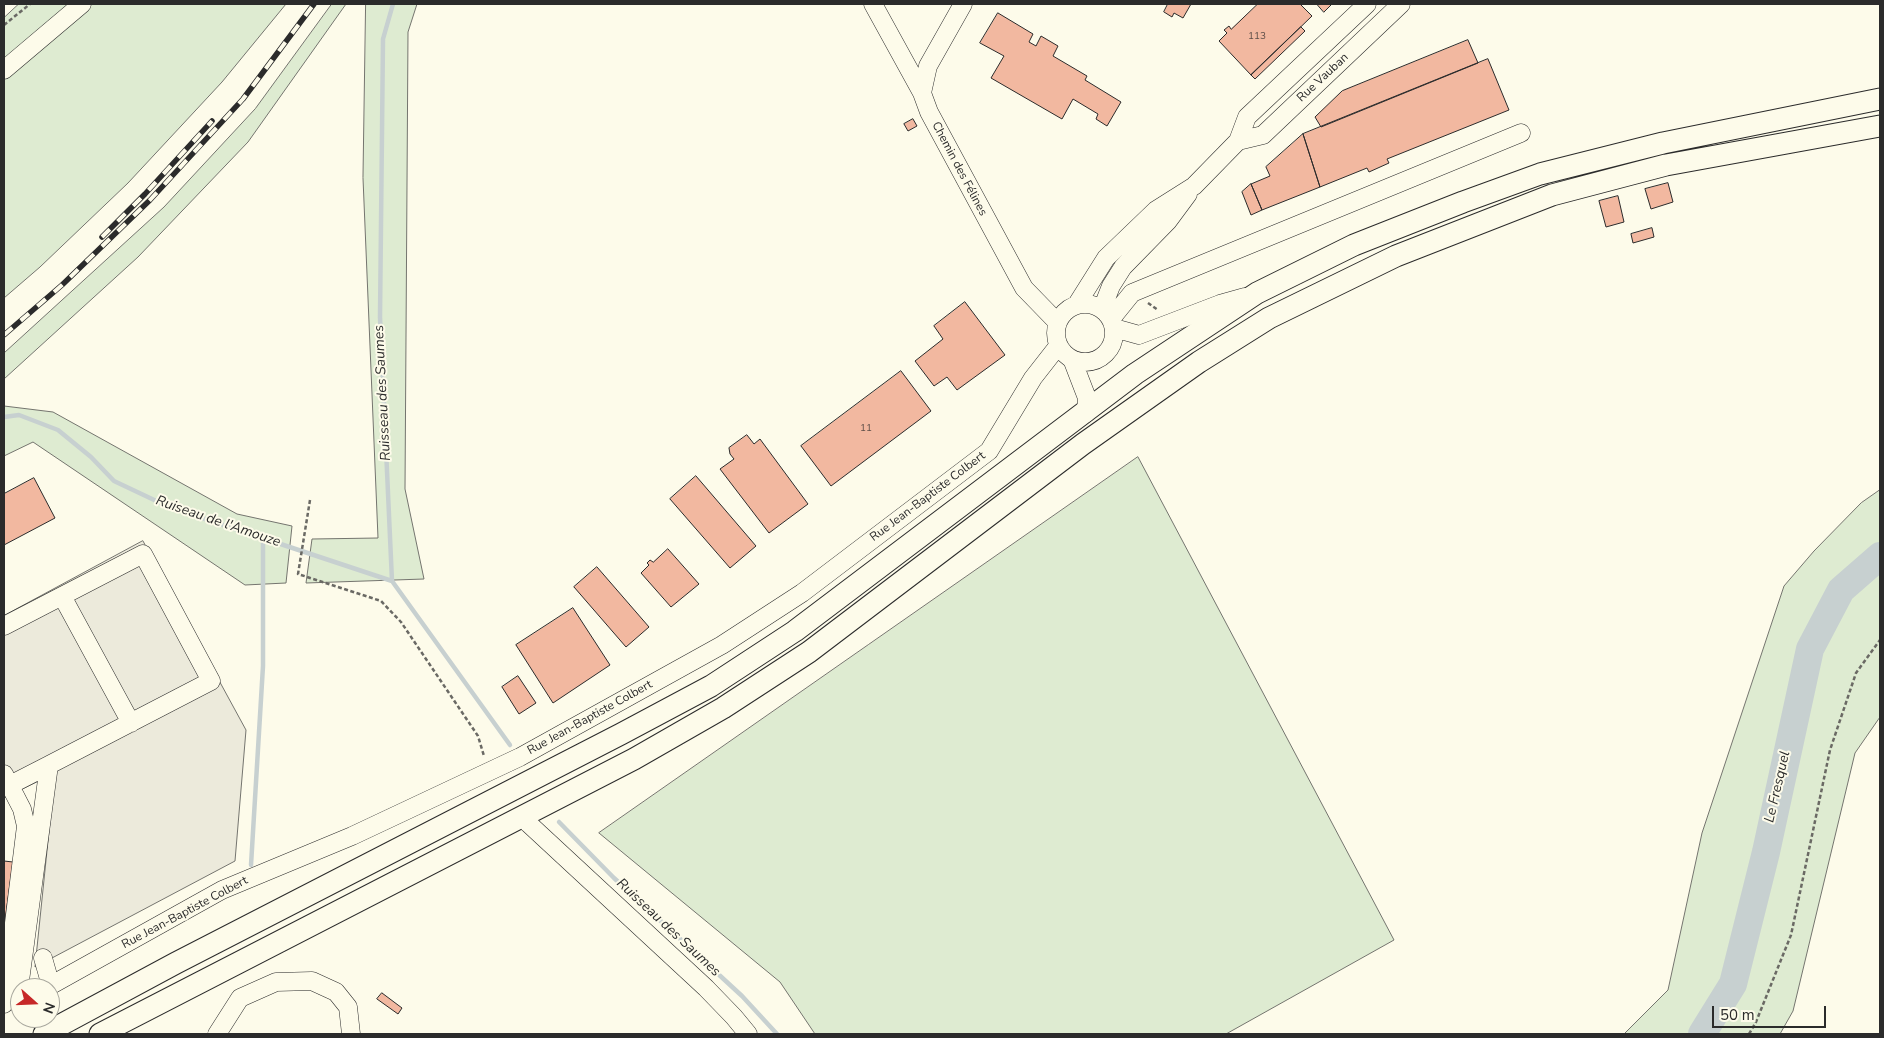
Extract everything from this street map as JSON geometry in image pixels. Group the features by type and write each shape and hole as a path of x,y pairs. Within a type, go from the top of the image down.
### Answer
{"main road":[{"path":"44,1034 176,963 605,743 711,686 795,632 1135,374 1257,293 1354,245 1540,174 1662,143 1880,99"},
{"path":"100,1034 650,750 723,708 809,652 1083,444 1199,362 1269,318 1396,256 1552,195 1666,165 1880,126"}],"street":[{"path":"4,70 82,4"},
{"name":"Chemin des Félines","path":"873,4 1024,288 1057,322"},
{"path":"922,93 928,66 963,4"},
{"name":"Rue Vauban","path":"1109,318 1111,286 1123,267 1168,221 1194,186 1238,140 1247,117 1367,4"},
{"name":"Rue Vauban","path":"1238,140 1263,134 1401,4"},
{"path":"1109,318 1132,293 1521,133"},
{"name":"Rue Vauban","path":"1077,304 1106,258 1156,210 1194,186"},
{"path":"1109,318 1114,337 1104,355 1089,362 1072,359 1064,354 1058,346 1055,334 1057,322 1066,311 1077,304 1090,304 1109,318 1139,335 1220,304 1257,293"},
{"name":"Rue Jean-Baptiste Colbert","path":"60,981 222,890 352,836 520,757 722,645 802,593 988,451 1033,378 1058,346"},
{"path":"1072,359 1086,398 1086,413"},
{"path":"4,626 143,554 211,681 49,765 7,780 22,808 26,826 13,978"},
{"path":"62,596 131,723"},
{"path":"15,978 49,765"},
{"path":"523,816 529,824 706,988 748,1034"},
{"path":"43,958 47,978"},
{"path":"217,1034 240,998 276,982 312,981 336,992 348,1007 351,1034"}],"path":[{"path":"4,25 30,4"},
{"path":"310,500 298,574 381,601 401,622 478,736 489,772"},
{"path":"1749,1034 1791,934 1830,750 1856,673 1880,640"}],"green space":[{"path":"19,4 286,4 222,82 128,183 40,267 4,298 4,18"},
{"path":"332,4 346,4 248,142 138,257 4,379 4,353 164,207 255,109"},
{"path":"366,4 417,4 408,32 405,489 424,579 306,583 312,539 378,538 363,178"},
{"path":"4,406 53,412 237,514 292,526 286,583 245,585 33,442 4,456"},
{"path":"1138,457 1394,940 1226,1034 815,1034 780,982 599,833"},
{"path":"1880,490 1880,717 1855,753 1793,1011 1780,1034 1624,1034 1668,990 1702,833 1784,586 1814,551 1861,503"}],"shaded area":[{"path":"143,541 246,730 235,861 35,967 55,773 4,798 4,616"}],"building":[{"path":"1168,4 1191,4 1183,18 1174,13 1172,17 1164,12"},
{"path":"1258,4 1300,4 1312,16 1251,75 1219,41 1227,33 1224,30 1229,26 1231,29"},
{"path":"1317,4 1332,4 1324,12"},
{"path":"998,13 1033,34 1029,42 1036,46 1041,36 1058,46 1053,56 1087,76 1085,80 1121,102 1107,126 1096,119 1098,114 1073,99 1062,119 991,78 1004,56 980,43"},
{"path":"1301,27 1305,31 1255,79 1251,75"},
{"path":"1468,40 1478,63 1321,127 1315,117 1342,91"},
{"path":"1488,59 1509,110 1387,159 1389,163 1369,172 1367,168 1320,187 1303,134"},
{"path":"913,119 917,126 908,131 904,124"},
{"path":"1303,134 1320,187 1262,210 1251,184 1270,176 1266,167"},
{"path":"1668,183 1673,202 1651,209 1645,189"},
{"path":"1251,184 1262,210 1251,215 1242,192"},
{"path":"1618,196 1624,222 1606,227 1599,201"},
{"path":"1652,228 1654,237 1633,243 1631,234"},
{"path":"965,302 1005,355 957,390 947,377 934,386 915,361 943,339 934,326"},
{"path":"901,371 931,411 831,486 801,446"},
{"path":"747,435 754,444 760,439 808,504 769,533 720,469 734,459 730,454 729,448"},
{"path":"696,476 756,546 730,568 670,499"},
{"path":"34,478 55,518 4,545 4,494"},
{"path":"668,549 699,584 671,607 641,573 649,565 647,563 650,560 653,562"},
{"path":"597,567 649,627 626,647 574,587"},
{"path":"573,608 610,665 553,703 516,645"},
{"path":"518,676 536,703 519,714 502,687"},
{"path":"4,861 13,862 4,928"},
{"path":"382,993 402,1008 398,1014 377,999"}],"waterway":[{"name":"Ruisseau des Saumes","path":"393,4 383,39 380,317 392,581 510,745"},
{"name":"Ruiseau de l'Amouze","path":"4,417 19,415 58,430 91,457 114,481 169,507 392,581"},
{"path":"251,865 263,666 263,539"},
{"name":"Le Fresquel","path":"1702,1034 1733,984 1766,852 1810,649 1841,590 1880,556"},
{"name":"Ruisseau des Saumes","path":"559,822 614,878 742,996 777,1034"}],"railway":[{"path":"4,335 62,285 150,200 243,99 314,4"},
{"path":"102,237 145,194 212,121"}]}
